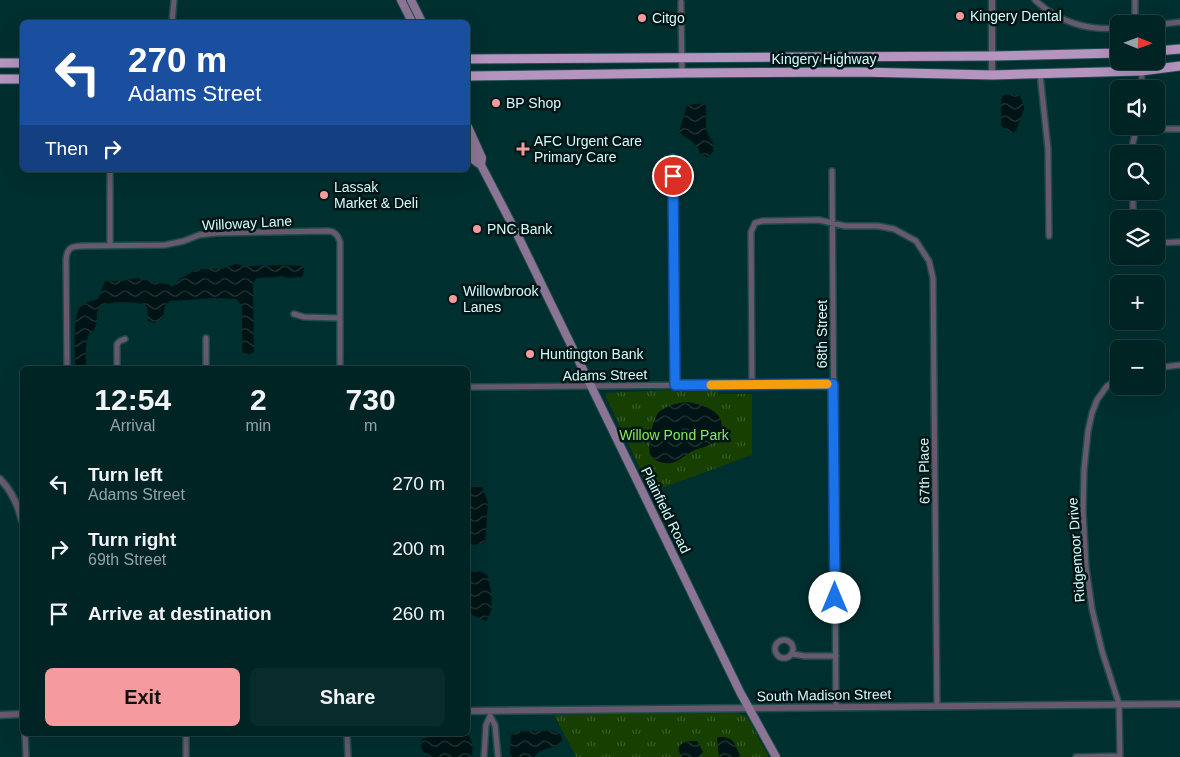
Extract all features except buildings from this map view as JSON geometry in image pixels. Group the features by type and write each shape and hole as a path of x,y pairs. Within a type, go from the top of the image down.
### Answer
{"highway":[{"path":"1165,50 1180,49"},
{"name":"Kingery Highway","path":"470,59 992,56 1110,53"},
{"path":"0,63 20,63"},
{"name":"Kingery Highway","path":"470,77 859,72 992,75 1141,71 1180,66"},
{"path":"0,79 20,79"}],"main road":[{"path":"401,0 411,20"},
{"path":"411,0 421,20"},
{"name":"Plainfield Road","path":"470,131 482,158 481,165"},
{"name":"Plainfield Road","path":"470,150 475,161 481,165 518,236 749,708 776,757"}],"street":[{"path":"172,20 174,0"},
{"path":"992,0 992,75"},
{"path":"1035,0 1056,16 1068,22 1082,26 1110,28"},
{"path":"1134,0 1135,15"},
{"path":"681,2 682,73"},
{"path":"1165,24 1180,22"},
{"path":"1141,71 1142,80"},
{"path":"1040,74 1048,149 1049,236"},
{"path":"1165,129 1180,129"},
{"path":"673,157 675,385"},
{"name":"68th Street","path":"832,171 836,707"},
{"path":"110,172 110,245"},
{"path":"752,385 751,232 755,223 762,221 819,220 832,224"},
{"name":"67th Place","path":"832,224 886,227 900,231 916,241 929,262 933,278 937,706"},
{"name":"Willoway Lane","path":"67,366 66,253 75,246 165,245 184,241 199,235 216,233 334,232 340,242 340,318"},
{"path":"1165,243 1180,242"},
{"path":"294,314 304,317 340,318 340,366"},
{"path":"206,338 206,366"},
{"path":"117,366 117,344 125,339"},
{"path":"1165,367 1180,365"},
{"name":"Adams Street","path":"470,387 833,384"},
{"name":"Ridgemoor Drive","path":"1110,385 1097,400 1088,431 1084,470 1083,512 1086,567 1092,609 1102,651 1119,704 1120,757"},
{"path":"0,479 13,496 20,513"},
{"path":"792,654 836,656"},
{"name":"South Madison Street","path":"470,711 1180,704"},
{"path":"0,715 20,714"},
{"path":"484,757 486,725 490,716 495,725 498,757"},
{"path":"25,736 26,757"},
{"path":"186,736 186,757"},
{"path":"347,736 348,757"},
{"path":"1076,757 1120,757"}],"green space":[{"name":"Willow Pond Park","path":"718,388 719,394 752,394 752,455 651,492 606,397 606,393"},
{"path":"733,712 748,718 769,757 576,757 554,715"}],"water":[{"path":"1013,94 1020,96 1024,109 1016,131 1012,133 1001,126 1001,101 1004,95"},
{"path":"706,103 706,128 713,143 713,152 708,157 701,155 694,144 679,132 687,105"},
{"path":"235,264 247,266 304,266 303,276 301,277 288,278 281,276 257,278 255,280 253,285 254,352 250,354 243,353 242,309 241,304 236,299 215,298 170,301 165,306 163,318 155,323 148,321 147,309 143,304 115,303 103,305 98,309 97,323 89,334 87,341 87,366 76,366 75,337 78,312 84,304 98,299 105,281 122,281 137,278 168,284 172,287 180,279 197,269 222,269"},
{"path":"688,402 712,410 720,418 722,423 718,439 712,444 695,450 677,461 663,463 653,459 649,447 657,415 669,406"},
{"path":"470,487 482,487 488,503 485,543 470,545"},
{"path":"470,572 486,574 489,580 492,604 486,621 472,615 470,610"},
{"path":"517,732 558,733 561,735 562,740 559,745 540,751 534,757 512,757 510,754 511,735"},
{"path":"433,736 469,736 473,747 472,757 429,757 422,749 422,739"},
{"path":"717,738 732,740 741,757 719,757"},
{"path":"687,741 697,741 703,752 699,757 682,757 679,747"}],"slow traffic":[{"path":"711,385 827,384"}],"place":[{"name":"Kingery Dental","path":"960,16"},
{"name":"Citgo","path":"642,18"},
{"name":"BP Shop","path":"496,103"},
{"name":"AFC Urgent Care Primary Care","path":"523,149"},
{"name":"Lassak Market & Deli","path":"324,195"},
{"name":"PNC Bank","path":"477,229"},
{"name":"Willowbrook Lanes","path":"453,299"},
{"name":"Huntington Bank","path":"530,354"}],"route":[{"path":"673,176 675,385 833,384 835,598"}]}
